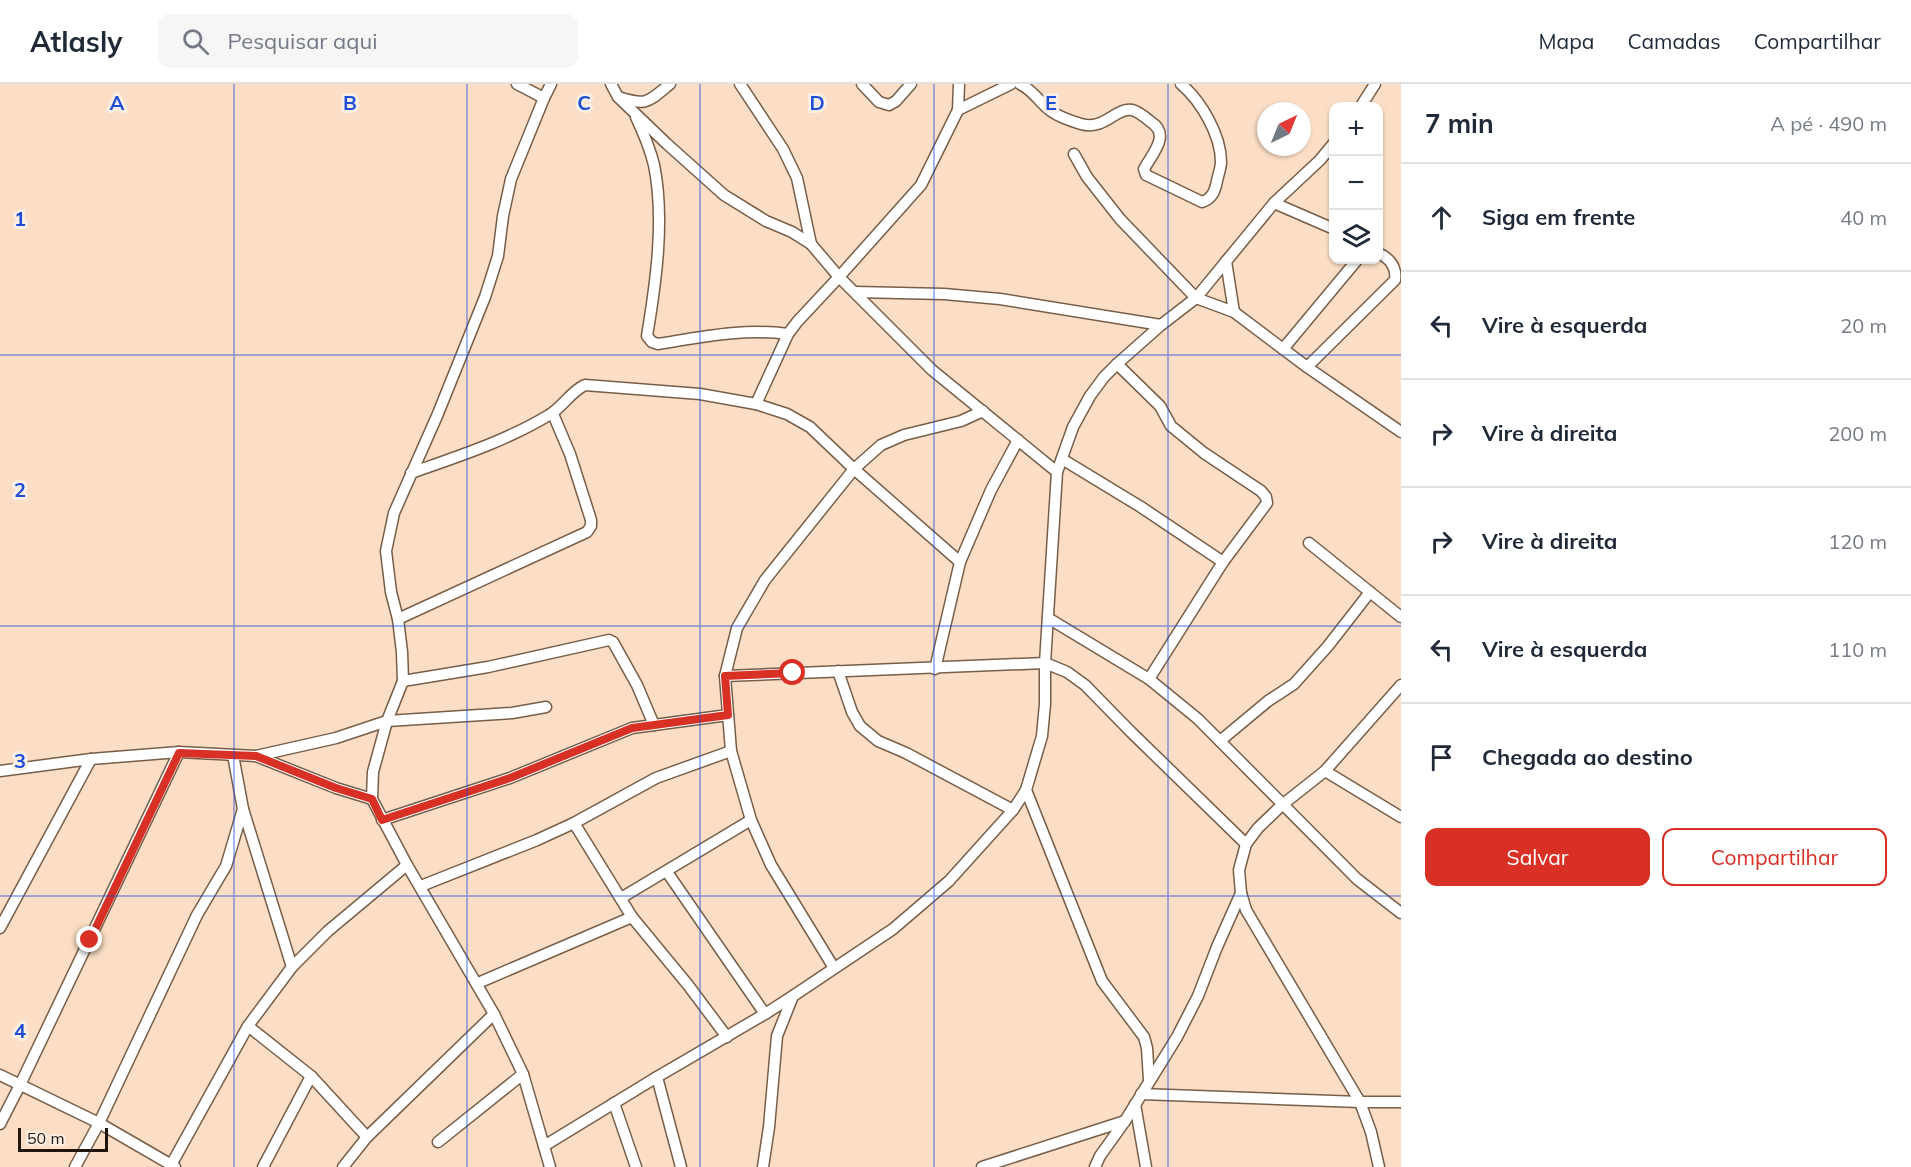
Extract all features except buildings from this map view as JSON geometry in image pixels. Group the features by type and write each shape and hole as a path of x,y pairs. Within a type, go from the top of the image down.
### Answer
{"street":[{"path":"517,84 544,98"},
{"path":"550,1167 523,1074 494,1014 478,983 407,865 372,799 373,772 387,721 403,681 398,620 391,592 386,551 394,513 485,297 498,256 511,179 551,84"},
{"path":"611,84 618,96 635,113 724,195 766,221 792,232 811,244 839,277 932,370 1057,472"},
{"path":"618,96 637,103 645,102 670,84"},
{"path":"741,84 783,149 797,178 811,244"},
{"path":"862,84 879,102 889,105 896,101 911,84"},
{"path":"756,404 788,334 797,322 921,186 958,110 959,84"},
{"path":"958,110 1011,84"},
{"path":"1020,84 1051,111 1083,125 1096,126 1126,110 1134,110 1155,124 1161,133 1161,140 1144,169 1146,175 1202,202 1211,197 1216,185 1221,163 1218,141 1200,104 1181,84"},
{"path":"1364,102 1376,84"},
{"path":"635,113 654,165 657,196 657,261 647,336 652,342 658,344 731,333 788,334"},
{"path":"544,1146 614,1102 765,1014 893,929 949,881 1013,810 1026,790 1042,736 1057,472 1072,427 1104,377 1161,325 1196,298 1274,203 1329,149"},
{"path":"1074,154 1087,177 1119,219 1196,298 1234,312 1307,367 1401,432"},
{"path":"1274,203 1329,227"},
{"path":"1307,367 1395,280 1397,262 1383,255"},
{"path":"1226,261 1234,312"},
{"path":"1283,349 1354,264"},
{"path":"855,292 944,294 1000,299 1161,325"},
{"path":"1118,364 1160,406 1170,426 1204,453 1261,491 1267,502 1223,562 1149,678"},
{"path":"411,473 506,439 553,414 575,390 585,385 700,394 756,404 787,414 810,427 960,562"},
{"path":"834,968 771,865 751,820 731,751 725,676 737,628 765,580 854,469 881,445 904,435 961,421 983,411"},
{"path":"398,620 587,532 591,526 591,520 570,454 553,414"},
{"path":"935,669 960,562 991,490 1018,440"},
{"path":"1062,459 1141,507 1223,562"},
{"path":"1308,543 1401,617"},
{"path":"1220,741 1268,701 1294,684 1328,646 1370,592"},
{"path":"1048,618 1149,678 1198,719 1357,879 1401,913"},
{"path":"403,681 488,667 609,640 613,642 637,685 654,725"},
{"path":"725,676 1045,663 1067,672 1085,685 1246,843"},
{"path":"838,671 852,712 860,726 878,741 906,753 1013,810"},
{"path":"1379,1167 1371,1132 1360,1102 1246,910 1241,893 1239,870 1246,843 1258,828 1324,771 1401,685"},
{"path":"0,771 92,759 179,753 256,756 336,738 387,721 512,713 546,706"},
{"path":"382,820 510,778 632,728 728,715"},
{"path":"421,886 574,823 656,778 731,751"},
{"path":"0,1124 179,753"},
{"path":"233,755 243,809 292,967"},
{"path":"256,756 336,788 372,799"},
{"path":"0,928 92,759"},
{"path":"1324,771 1401,817"},
{"path":"1026,790 1102,981 1144,1037 1149,1080"},
{"path":"75,1167 99,1123 197,915 226,866 243,809"},
{"path":"621,898 751,820"},
{"path":"574,823 632,916 727,1036"},
{"path":"0,1075 99,1123 172,1166 248,1026 292,967 328,931 407,865"},
{"path":"667,872 765,1014"},
{"path":"1095,1167 1176,1037 1198,996 1241,893"},
{"path":"478,983 632,916"},
{"path":"763,1167 777,1036 793,996"},
{"path":"343,1167 367,1137 494,1014"},
{"path":"248,1026 311,1076 367,1137"},
{"path":"438,1142 523,1074"},
{"path":"263,1167 311,1076"},
{"path":"657,1077 681,1167"},
{"path":"1138,1099 1401,1102"},
{"path":"1138,1099 1146,1167"},
{"path":"614,1102 636,1167"},
{"path":"982,1167 1125,1121"}],"route":[{"path":"90,940 179,753 256,756 336,788 372,799 382,820 510,778 632,728 728,715 725,676 793,673"}]}
